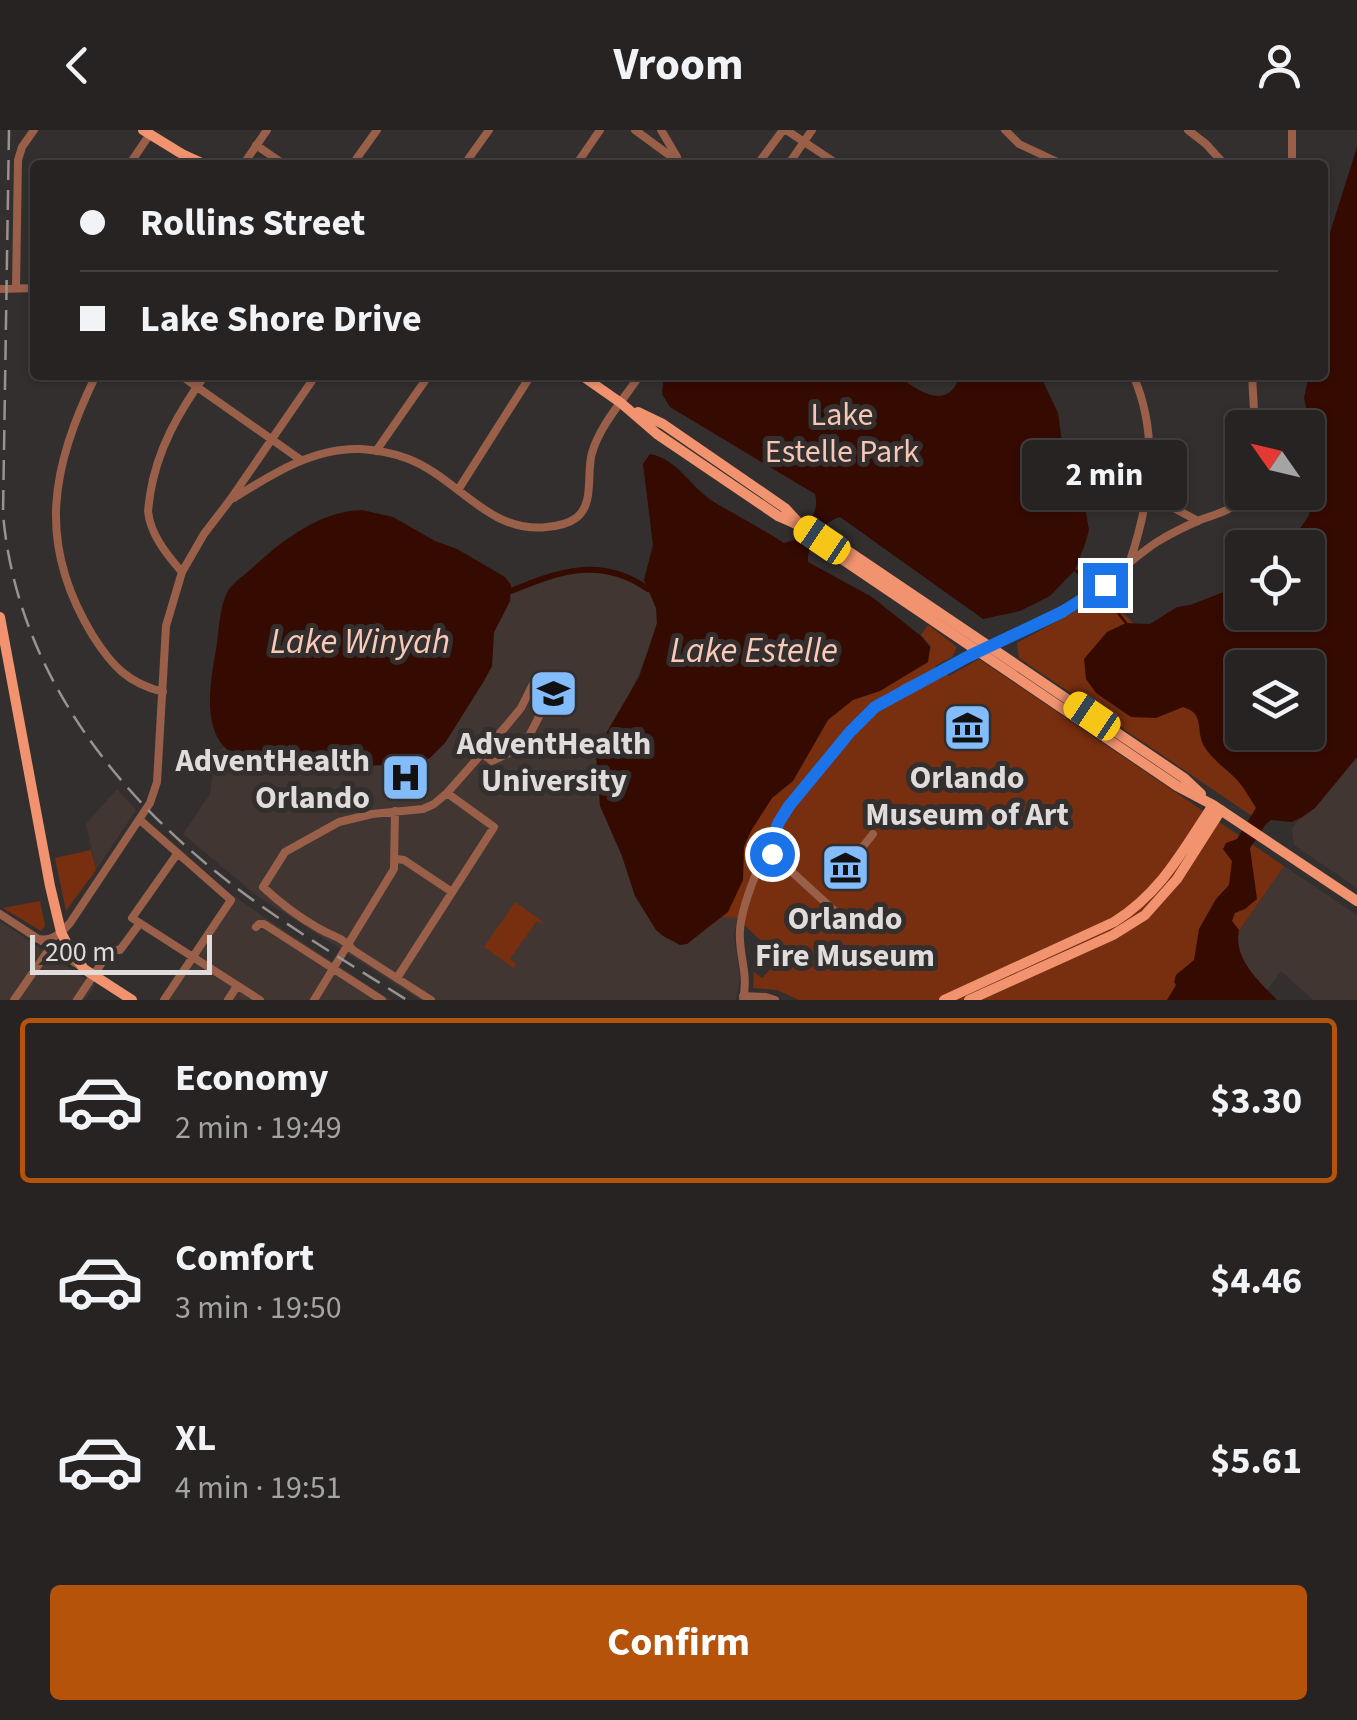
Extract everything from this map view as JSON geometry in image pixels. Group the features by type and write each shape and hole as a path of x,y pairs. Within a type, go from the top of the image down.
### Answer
{"main road":[{"path":"147,132 194,160"},
{"path":"588,380 621,403 663,424 784,508 833,553 983,649 1176,786 1217,808 1357,901"},
{"path":"0,616 61,932 89,972 132,1000"},
{"path":"969,1000 1144,902 1217,808"},
{"path":"944,1000 1006,977"}],"street":[{"path":"16,288 18,160 34,130"},
{"path":"246,160 267,130"},
{"path":"356,160 377,130"},
{"path":"468,160 489,130"},
{"path":"579,160 600,130"},
{"path":"634,130 675,160"},
{"path":"661,130 678,160"},
{"path":"760,160 784,130 832,160"},
{"path":"791,160 812,130"},
{"path":"1005,130 1019,144 1053,160"},
{"path":"1188,130 1220,160"},
{"path":"1292,130 1292,160"},
{"path":"132,160 147,132"},
{"path":"256,145 278,160"},
{"path":"0,288 30,288"},
{"path":"94,380 75,419 55,502 56,534 64,573 73,599 102,650 132,681 163,692"},
{"path":"188,380 301,460"},
{"path":"182,572 164,551 148,510 163,448 176,417 201,380"},
{"path":"38,939 48,940 61,932 82,908 150,804 157,782 166,626 182,572 204,534 312,380"},
{"path":"376,451 426,380"},
{"path":"458,490 528,380"},
{"path":"230,500 301,460 357,449 407,458 506,522 525,528 564,524 584,510 592,450 637,380"},
{"path":"1130,562 1150,482 1144,409 1135,380"},
{"path":"1252,380 1254,410"},
{"path":"1150,482 1170,506 1198,521"},
{"path":"774,1000 743,998 745,968 740,925 748,896 789,806 861,720 908,688 1088,597 1158,541 1230,510"},
{"path":"431,1000 353,950 343,939 289,910 263,887 292,846 346,819 434,804 521,708 536,678 550,675 553,689 524,746 492,761 483,754"},
{"path":"397,978 494,827 447,793"},
{"path":"314,1000 394,869 396,811"},
{"path":"140,820 230,900 164,1000"},
{"path":"852,860 874,834"},
{"path":"767,849 850,926"},
{"path":"77,1000 89,972 113,950 120,950 177,854"},
{"path":"396,859 404,860 450,896"},
{"path":"0,914 89,972"},
{"path":"136,921 260,1000"},
{"path":"256,927 264,924 382,1000"},
{"path":"14,1000 50,948"},
{"path":"228,1000 238,986"}],"shaded area":[{"name":"AdventHealth Orlando","path":"597,568 634,579 648,589 656,608 657,623 650,647 630,693 622,856 635,896 737,918 734,937 740,977 736,1000 420,1000 256,895 183,834 210,794 216,751 225,747 258,764 334,765 492,667 494,632 511,591 569,571"},
{"path":"1105,595 1225,715 1225,750 1254,750 1274,781 1252,816 1019,658 1017,643"},
{"path":"928,625 957,647 952,657 935,666 949,676 979,659 1284,866 1225,951 1202,1000 799,1000 777,990 753,988 754,972 762,978 780,959 737,918 722,917 707,929 732,864 807,723 928,661 931,646 921,635"},
{"path":"1344,751 1357,760 1357,888 1294,845 1292,829"},
{"path":"117,789 136,810 96,870 86,824"},
{"path":"91,850 96,870 66,911 55,858"},
{"path":"1284,866 1357,915 1357,1000 1313,1000 1281,971 1260,1000 1225,951"},
{"name":"AdventHealth Orlando","path":"234,896 267,919 391,1000 166,1000"},
{"path":"40,901 45,926 41,931 3,908"},
{"path":"515,902 543,922 537,921 510,959 516,964 514,968 484,947"},
{"path":"0,921 95,985 85,1000 0,1000"}],"water":[{"path":"1357,147 1357,757 1315,808 1291,822 1271,820 1250,848 1257,899 1235,913 1232,921 1239,930 1244,960 1277,1000 1167,1000 1176,985 1176,975 1194,960 1199,929 1229,885 1232,861 1223,849 1226,843 1237,839 1256,808 1238,781 1204,746 1195,714 1183,707 1156,718 1131,717 1096,693 1086,679 1084,659 1107,632 1126,623 1150,624 1177,607 1225,592 1225,630 1325,630 1325,530 1299,530 1310,510 1325,510 1325,410 1307,410 1304,398 1308,380 1328,380 1328,241"},
{"name":"Lake Estelle","path":"663,380 905,380 924,392 941,396 958,380 1042,380 1058,413 1065,463 1089,530 1075,570 1050,596 1020,611 983,619 840,517 822,529 810,548 808,562 872,597 921,636 930,647 928,662 880,691 853,700 828,720 793,781 772,798 751,831 744,847 743,880 728,912 687,944 680,945 656,930 635,896 600,806 596,756 639,677 657,623 656,608 644,580 653,545 643,464 650,454 669,462 714,502 784,543 798,539 812,518 816,500 815,494 670,407 662,394"},
{"name":"Lake Winyah","path":"362,510 393,517 457,549 505,577 511,585 510,601 494,632 492,666 484,681 445,743 430,758 419,762 293,766 267,764 230,752 214,729 210,701 220,616 228,591 301,530 331,516"}],"waterway":[{"path":"511,591 580,570 614,573 648,589"},
{"path":"1075,570 1092,586"},
{"path":"1104,595 1126,623"}],"railway":[{"path":"9,130 3,514 12,573 29,628 53,681 118,776 200,859 286,923 407,1000"}],"place":[{"name":"AdventHealth University","path":"554,693"},
{"name":"Orlando Museum of Art","path":"967,727"},
{"name":"AdventHealth Orlando","path":"405,778"},
{"name":"Orlando Fire Museum","path":"845,868"}],"route":[{"path":"772,854 767,849 789,806 875,707 1062,612 1105,585"}],"park label":[{"name":"Lake Estelle Park","path":"842,432"}]}
